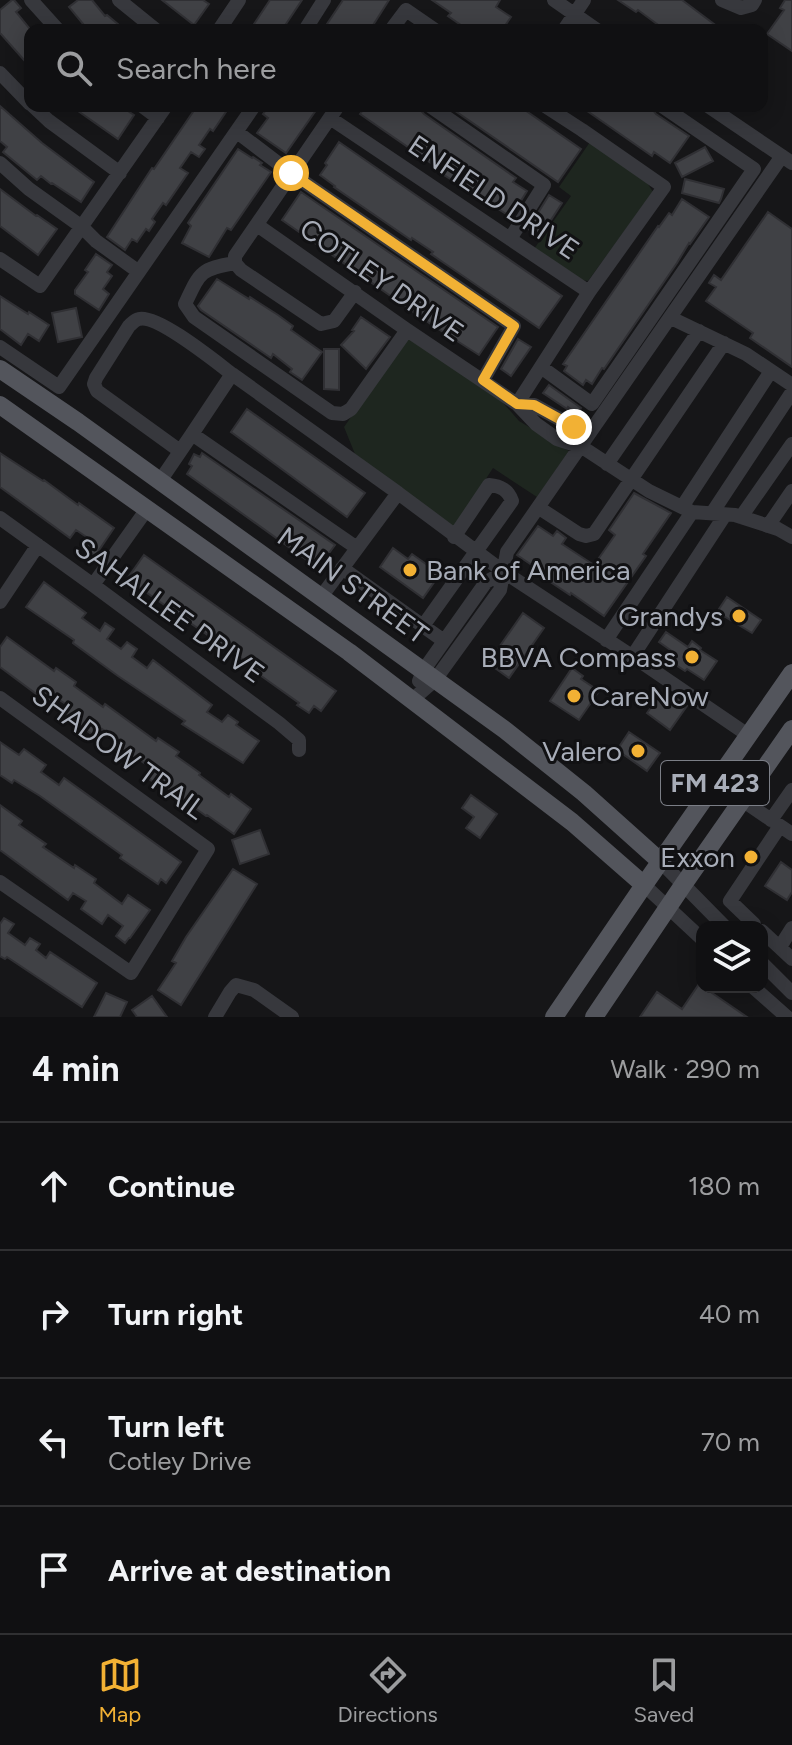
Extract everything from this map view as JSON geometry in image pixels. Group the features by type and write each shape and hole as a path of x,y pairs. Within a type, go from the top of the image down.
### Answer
{"main road":[{"name":"MAIN STREET","path":"0,369 160,481 541,758 661,862"},
{"name":"MAIN STREET","path":"0,405 349,652 572,822 644,885"},
{"path":"145,507 160,481"},
{"name":"FM 423","path":"554,1017 792,673"},
{"name":"FM 423","path":"594,1017 792,730"}],"street":[{"path":"31,0 53,24"},
{"path":"119,0 149,24"},
{"path":"223,24 239,0"},
{"path":"309,24 324,0"},
{"path":"554,0 588,24"},
{"path":"568,24 584,0"},
{"path":"722,0 741,8 754,3"},
{"path":"396,24 406,10 426,24"},
{"path":"0,73 24,98"},
{"path":"39,112 120,173"},
{"path":"0,259 40,286 162,112"},
{"path":"0,347 59,387 250,112"},
{"path":"334,112 235,256 235,263 321,324 334,321 355,292"},
{"name":"ENFIELD DRIVE","path":"334,112 589,292"},
{"path":"439,112 544,185 510,239"},
{"path":"517,404 589,292 664,187 559,112"},
{"path":"541,367 592,404 754,169 671,112"},
{"path":"412,700 500,590 507,552 671,318 787,160 717,112"},
{"path":"237,132 291,173 514,326 483,380"},
{"path":"0,163 29,189 139,272"},
{"name":"COTLEY DRIVE","path":"257,225 517,404 536,424 557,439 582,447 649,491 687,509"},
{"path":"235,263 210,268 198,276 185,304 194,317 332,413 343,414 351,409 407,330"},
{"path":"180,451 100,396 94,384 129,326 140,318 156,321 398,493 475,552 748,735"},
{"path":"671,318 746,354 792,385"},
{"path":"607,464 699,331"},
{"path":"539,508 579,534 594,534 724,343"},
{"path":"606,640 771,371"},
{"path":"160,481 232,374"},
{"path":"632,657 792,392"},
{"path":"192,434 357,548"},
{"path":"741,517 792,444"},
{"path":"423,626 512,501 509,493 498,486 489,485 454,537"},
{"path":"768,526 792,491"},
{"path":"321,597 398,493"},
{"path":"93,585 145,507"},
{"path":"687,509 741,517 792,537"},
{"name":"SAHALLEE DRIVE","path":"0,518 279,723 299,740 299,750"},
{"path":"0,602 38,545"},
{"path":"342,568 444,641"},
{"path":"429,675 444,641 486,582 504,572"},
{"name":"SHADOW TRAIL","path":"0,698 208,849 131,973 0,882"},
{"path":"750,921 730,901 781,827 792,790"},
{"path":"742,800 781,827"},
{"path":"661,862 719,921"},
{"path":"644,885 696,933"},
{"path":"780,947 792,928"},
{"path":"768,937 792,959"},
{"path":"768,969 792,993"},
{"path":"215,1017 236,985 254,990 292,1017"},
{"path":"760,993 785,1013"}],"shaded area":[{"path":"590,142 646,181 653,192 588,281 534,249 571,196 559,187"},
{"path":"408,336 499,398 519,421 569,451 537,497 493,468 454,528 355,454 344,427"}],"building":[{"path":"12,0 21,8 16,12 26,24 24,60 0,33 0,10"},
{"path":"78,0 92,0 105,16 118,24 83,24 69,7"},
{"path":"162,0 203,0 209,4 193,24"},
{"path":"270,0 302,0 286,24 254,24"},
{"path":"343,0 389,0 374,24 327,24"},
{"path":"432,0 500,0 496,7 511,17 506,24 459,24 448,16 451,13"},
{"path":"618,0 682,0 714,24 657,24 638,10 636,12"},
{"path":"785,0 792,0 792,51 768,35 784,10 780,8"},
{"path":"0,106 94,182 81,202 41,176 37,180 3,152 7,147 0,141"},
{"path":"80,112 129,112 134,115 118,139"},
{"path":"193,112 226,112 199,145 205,149 199,157 191,152 180,168 188,173 152,219 155,222 149,231 146,229 137,242 132,239 125,250 107,237"},
{"path":"315,112 286,153 257,133 268,118 263,114"},
{"path":"422,112 516,178 513,182 527,191 511,217 436,170 438,168 360,114"},
{"path":"457,112 528,112 581,149 558,182"},
{"path":"589,112 654,112 689,136 670,163 654,152 652,156"},
{"path":"339,142 562,296 539,328 320,175"},
{"path":"705,147 713,161 682,177 675,163"},
{"path":"238,149 271,172 231,230 227,228 209,257 182,243 191,226 188,223"},
{"path":"685,179 724,189 719,203 682,193"},
{"path":"0,189 57,229 38,255 0,226"},
{"path":"301,192 498,327 479,355 282,220"},
{"path":"549,195 562,203 540,237 528,229"},
{"path":"682,199 709,217 604,369 592,384 586,380 583,385 564,371 567,366 563,364 658,226 669,213 672,215"},
{"path":"768,212 792,229 792,367 750,338 753,333 706,301 716,287 709,283 714,275 721,280"},
{"path":"96,254 112,265 107,272 112,276 103,289 109,294 99,310 75,294"},
{"path":"217,279 278,315 293,326 291,330 322,352 302,380 273,354 271,358 201,310 198,306"},
{"path":"0,296 49,325 39,341 28,334 21,345 0,329"},
{"path":"76,308 82,337 58,342 52,313"},
{"path":"361,317 390,337 366,369 341,345 354,331"},
{"path":"518,339 531,347 511,376 501,369"},
{"path":"324,349 339,349 339,390 324,389"},
{"path":"549,385 581,408 577,414 543,393"},
{"path":"247,409 365,493 347,517 231,432"},
{"path":"0,453 114,528 95,556 85,549 91,540 76,530 70,538 0,487"},
{"path":"202,453 335,545 318,568 187,474 194,454 200,457"},
{"path":"634,493 671,513 643,554 646,556 604,616 546,579 548,576 517,555 538,526 553,536 557,531 566,538 562,544 594,565 615,535 609,530"},
{"name":"Bank of America","path":"393,548 408,559 412,554 440,574 423,598 380,567"},
{"path":"144,555 336,691 321,711 314,706 309,713 297,705 299,703 250,668 252,666 127,579"},
{"path":"44,582 86,613 82,618 100,631 105,623 114,629 107,639 121,649 127,642 137,649 132,657 147,668 153,660 212,705 207,712 222,722 228,715 238,722 236,725 259,741 243,763 182,724 185,721 118,676 73,643 74,640 26,607"},
{"name":"Grandys","path":"727,597 761,620 752,633 717,612"},
{"path":"523,613 544,628 509,678 488,663"},
{"name":"BBVA Compass","path":"666,632 688,647 692,641 717,661 704,680 676,665 673,659 676,654 659,642"},
{"path":"7,637 54,671 56,668 76,682 74,686 103,707 105,704 156,741 158,738 179,752 176,756 199,775 251,809 234,834 158,781 156,784 145,776 151,768 137,758 133,764 113,750 119,741 102,729 97,738 62,713 67,705 52,695 47,702 0,667 0,647"},
{"name":"CareNow","path":"572,668 583,676 581,679 599,691 579,720 550,701"},
{"path":"672,695 687,706 670,730 647,713 658,698 666,703"},
{"name":"Valero","path":"629,732 660,753 647,771 617,750"},
{"path":"0,742 19,755 24,749 46,765 41,772 59,785 64,778 181,862 166,883 161,879 158,884 40,796 0,775"},
{"path":"471,795 497,814 480,838 466,828 474,817 462,808"},
{"path":"0,805 22,821 19,825 46,844 43,847 96,879 94,883 122,904 128,895 150,910 125,943 116,936 123,926 108,915 102,924 81,909 86,901 73,893 68,900 0,850"},
{"path":"260,830 269,854 240,864 232,840"},
{"path":"781,862 792,870 792,892 787,900 765,886"},
{"path":"233,869 257,884 181,1005 158,990 176,963 172,961 186,937"},
{"path":"4,918 14,924 8,933 25,945 30,938 40,944 36,950 46,958 50,952 97,983 82,1007 7,957 0,956 0,924"},
{"path":"696,988 696,993 712,993 747,1017 640,1017 657,992 682,1009"},
{"path":"106,993 127,1002 120,1017 94,1017"},
{"path":"152,996 167,1017 137,1017 132,1010"}],"place":[{"name":"Bank of America","path":"410,570"},
{"name":"Grandys","path":"739,616"},
{"name":"BBVA Compass","path":"692,657"},
{"name":"CareNow","path":"574,696"},
{"name":"Valero","path":"638,751"},
{"name":"Exxon","path":"751,857"}],"route":[{"path":"291,173 514,326 483,380 517,404 534,405 574,427"}]}
